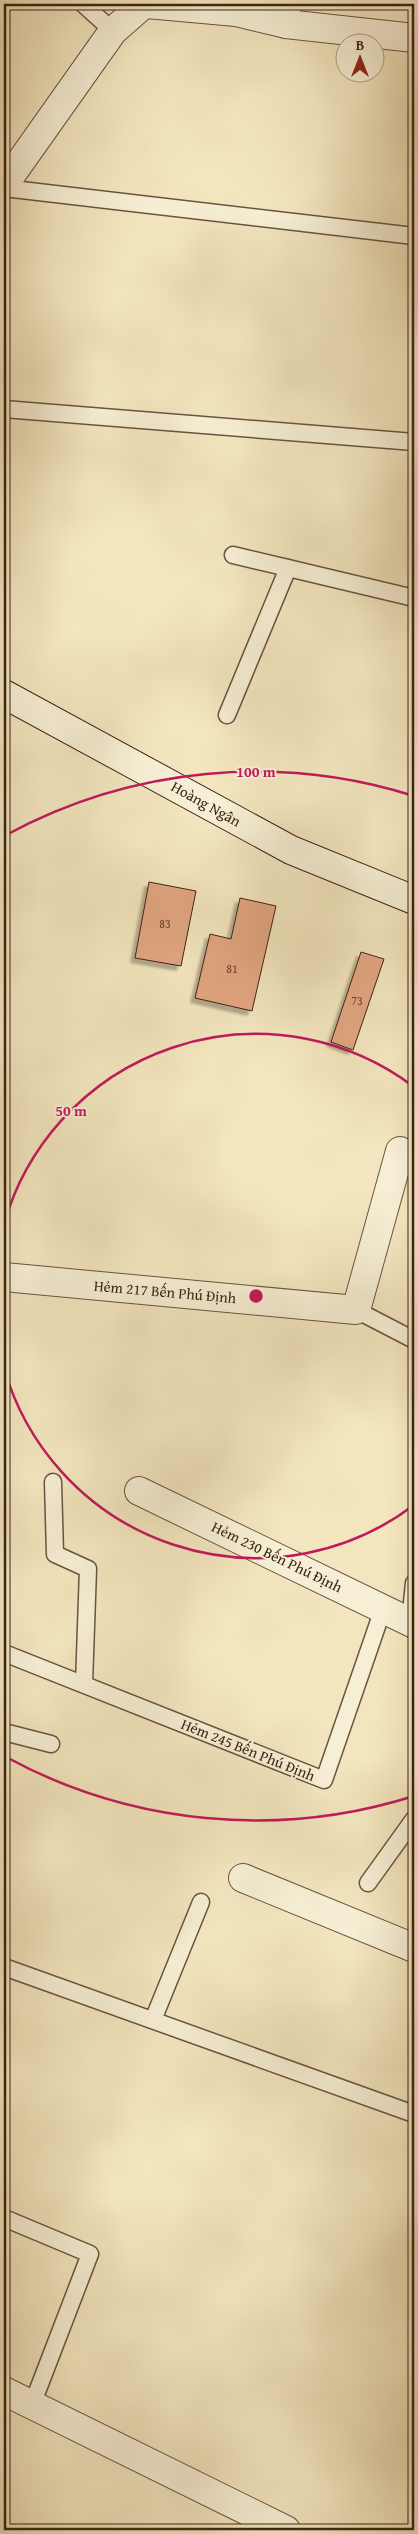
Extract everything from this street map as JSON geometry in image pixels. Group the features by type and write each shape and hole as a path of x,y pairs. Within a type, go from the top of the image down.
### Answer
{"street":[{"path":"7,177 112,31 145,4 236,12 286,14 414,38"},
{"name":"Hoàng Ngân","path":"4,694 291,850 414,900"},
{"path":"356,1310 400,1151 414,1157"},
{"name":"Hẻm 217 Bến Phú Định","path":"4,1277 356,1310"},
{"name":"Hẻm 230 Bến Phú Định","path":"139,1491 412,1623"},
{"path":"243,1878 414,1948"},
{"path":"4,2392 286,2530"}],"lane":[{"path":"83,4 112,31"},
{"path":"7,177 414,236"},
{"path":"4,409 414,442"},
{"path":"233,555 414,598"},
{"path":"227,716 288,568"},
{"path":"356,1310 414,1340"},
{"path":"53,1482 55,1554 88,1569 84,1684"},
{"path":"412,1623 414,1584"},
{"name":"Hẻm 245 Bến Phú Định","path":"4,1653 324,1780 383,1609"},
{"path":"4,1732 51,1744"},
{"path":"368,1883 414,1819"},
{"path":"153,2020 201,1902"},
{"path":"4,1967 414,2114"},
{"path":"4,2218 90,2254 32,2405"}],"building":[{"path":"149,882 196,891 181,966 135,958"},
{"path":"240,898 276,906 252,1011 195,998 210,934 231,939"},
{"path":"361,952 384,959 353,1050 331,1042"}]}
